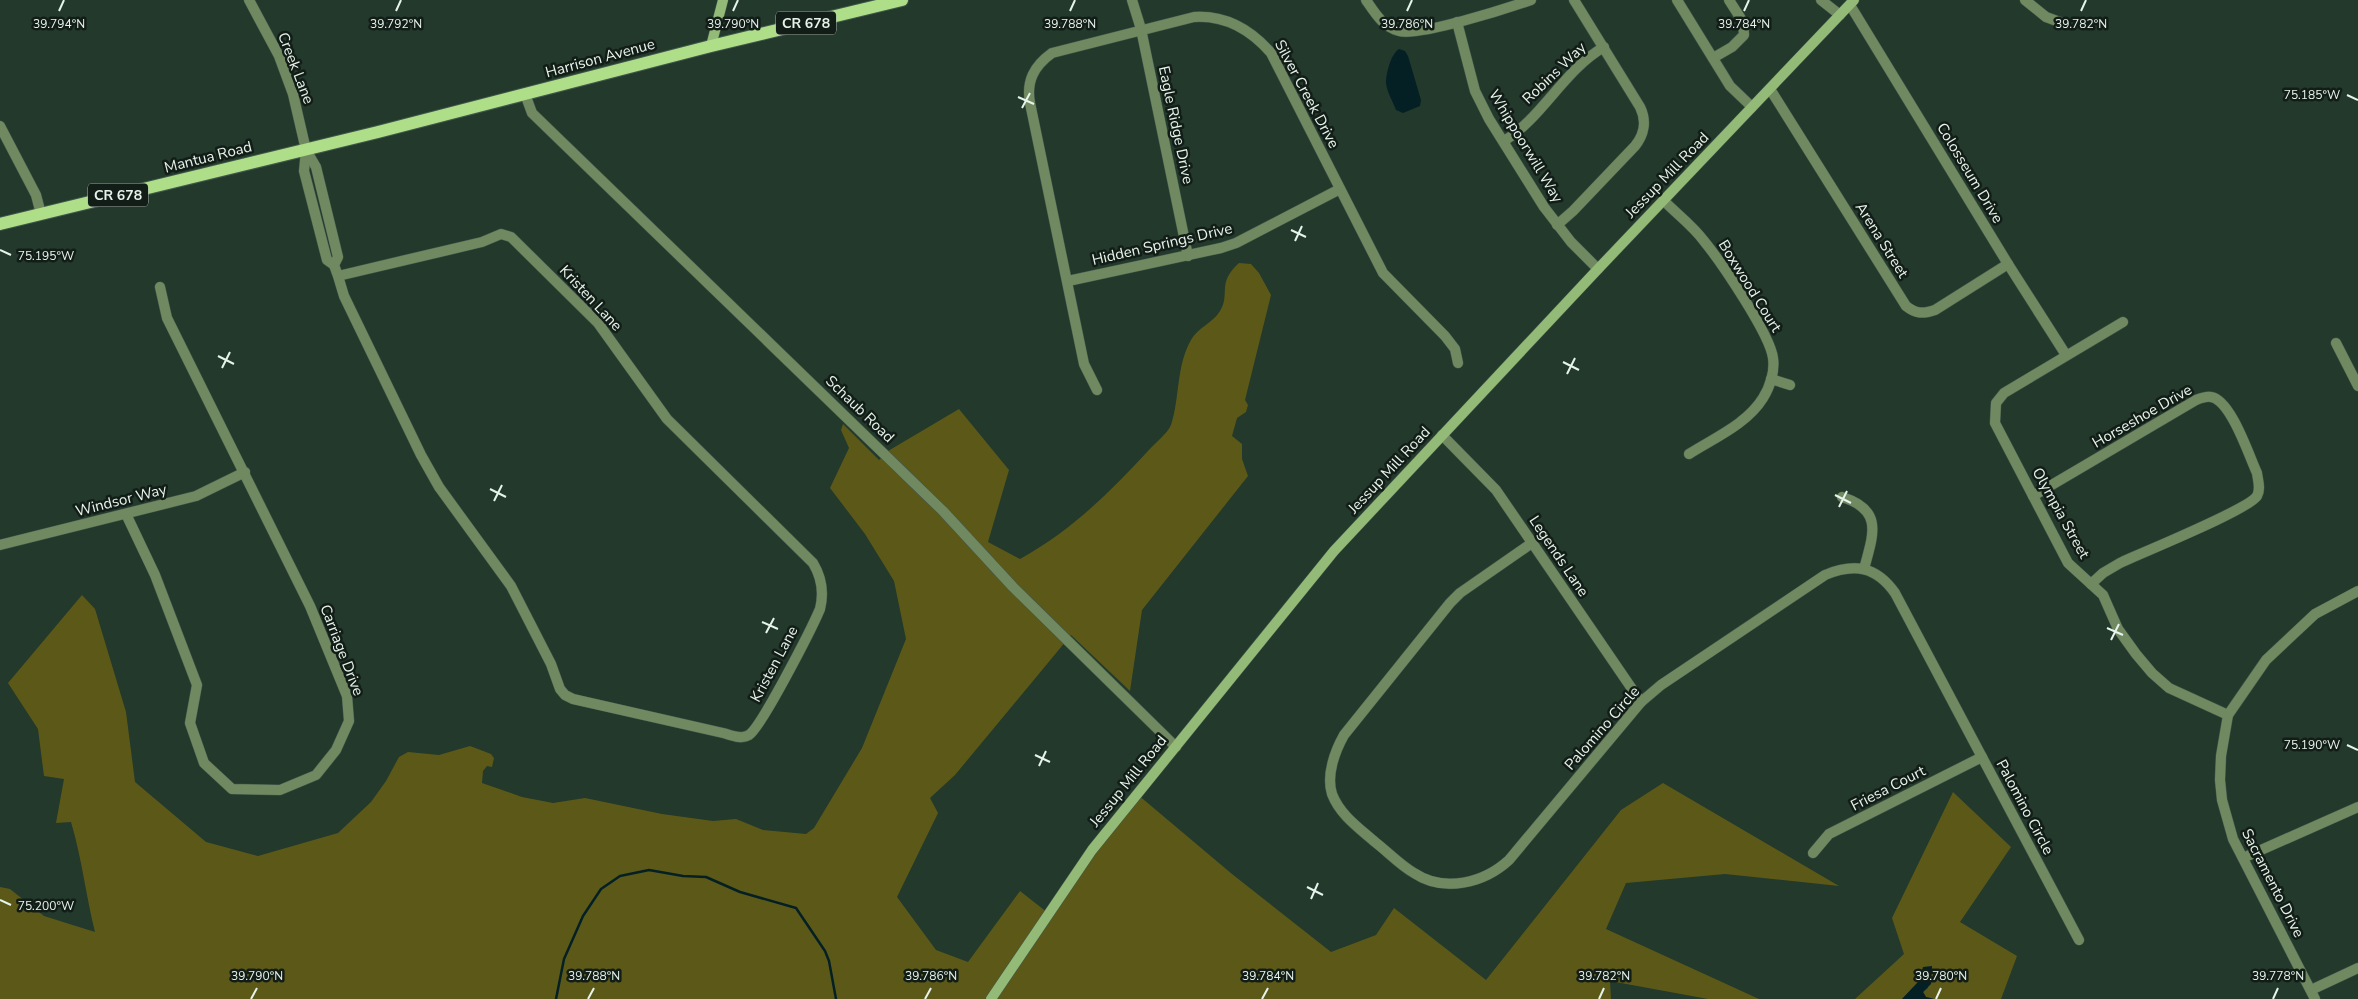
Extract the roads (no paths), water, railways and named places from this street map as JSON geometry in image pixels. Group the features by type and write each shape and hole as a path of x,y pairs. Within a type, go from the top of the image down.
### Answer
{"main road":[{"name":"Harrison Avenue","path":"306,150 711,46 902,0"},
{"name":"Mantua Road","path":"0,224 306,150"}],"street":[{"name":"Creek Lane","path":"249,0 272,41 286,74 306,150"},
{"path":"711,46 723,0"},
{"name":"Eagle Ridge Drive","path":"1132,0 1141,29 1188,256"},
{"path":"1366,0 1381,21 1401,32 1414,32 1457,22 1531,0"},
{"path":"1558,225 1573,212 1635,146 1644,131 1642,111 1574,0"},
{"path":"1677,0 1730,86 1752,107"},
{"path":"1713,58 1740,41 1744,35 1743,22 1730,0"},
{"path":"1821,0 1840,15"},
{"path":"2025,0 2046,17 2064,24"},
{"name":"Jessup Mill Road","path":"991,999 1078,870 1334,551 1598,269 1852,2"},
{"name":"Colosseum Drive","path":"1852,2 2008,264 2066,355"},
{"name":"Silver Creek Drive","path":"1097,390 1084,364 1030,102 1028,90 1030,78 1042,61 1052,53 1194,16 1206,16 1238,25 1256,37 1271,53 1383,274 1445,336 1455,349 1458,363"},
{"name":"Whippoorwill Way","path":"1457,22 1475,91 1489,120 1558,225 1598,269"},
{"name":"Robins Way","path":"1504,141 1516,132 1582,63 1604,47"},
{"name":"Arena Street","path":"1770,89 1900,297 1913,312 1926,313 1935,310 2008,264"},
{"name":"Schaub Road","path":"525,94 532,113 942,511 1018,592 1176,746"},
{"path":"0,126 36,195 41,214"},
{"name":"Kristen Lane","path":"306,150 316,167 338,257 334,265 344,296 438,487 511,586 551,664 561,692 573,699 723,734 742,737 751,734 770,706 819,612 822,596 819,575 813,563 662,414 598,324 513,238 506,234 338,276"},
{"name":"Hidden Springs Drive","path":"1068,281 1188,256 1236,243 1340,189"},
{"name":"Boxwood Court","path":"1664,201 1703,239 1765,334 1773,357 1772,379 1764,398 1751,415 1689,454"},
{"name":"Carriage Drive","path":"126,514 155,575 196,686 190,723 204,763 232,789 280,790 316,775 336,750 349,721 347,696 310,606 167,318 160,287"},
{"path":"2066,355 2122,322"},
{"path":"2336,343 2358,386"},
{"name":"Olympia Street","path":"2066,355 2012,388 1996,403 1995,423 2068,562 2103,595 2118,629 2152,673 2169,688 2228,715"},
{"path":"1772,379 1790,385"},
{"name":"Horseshoe Drive","path":"2033,496 2196,400 2212,397 2222,402 2230,412 2257,474 2258,494 2251,503 2120,563 2103,573 2091,584"},
{"name":"Legends Lane","path":"1442,435 1496,490 1641,702"},
{"name":"Windsor Way","path":"0,545 196,496 245,472"},
{"path":"1842,497 1862,505 1870,517 1873,526 1864,569"},
{"name":"Palomino Circle","path":"1532,543 1460,593 1450,603 1344,735 1336,751 1332,776 1332,792 1339,807 1355,825 1415,874 1444,884 1461,884 1480,879 1498,871 1641,702 1661,685 1824,575 1845,568 1864,569 1878,575 1888,583 1895,593 2078,940"},
{"path":"2228,715 2256,672 2280,646 2315,614 2358,591"},
{"name":"Sacramento Drive","path":"2228,715 2221,756 2220,780 2226,818 2232,839 2313,994"},
{"name":"Friesa Court","path":"1813,853 1829,834 1982,756"},
{"path":"2243,858 2358,807"},
{"path":"2313,994 2358,968"}],"water":[{"path":"1399,49 1405,51 1408,56 1421,100 1420,106 1403,113 1396,110 1386,83 1390,64 1396,51"},
{"path":"1932,966 1931,984 1923,992 1926,997 1934,999 1902,999 1919,981 1923,967"}],"waterway":[{"path":"556,999 564,959 583,916 601,889 620,876 649,870 683,876 706,877 740,892 796,908 825,951 829,961 836,999"}]}
